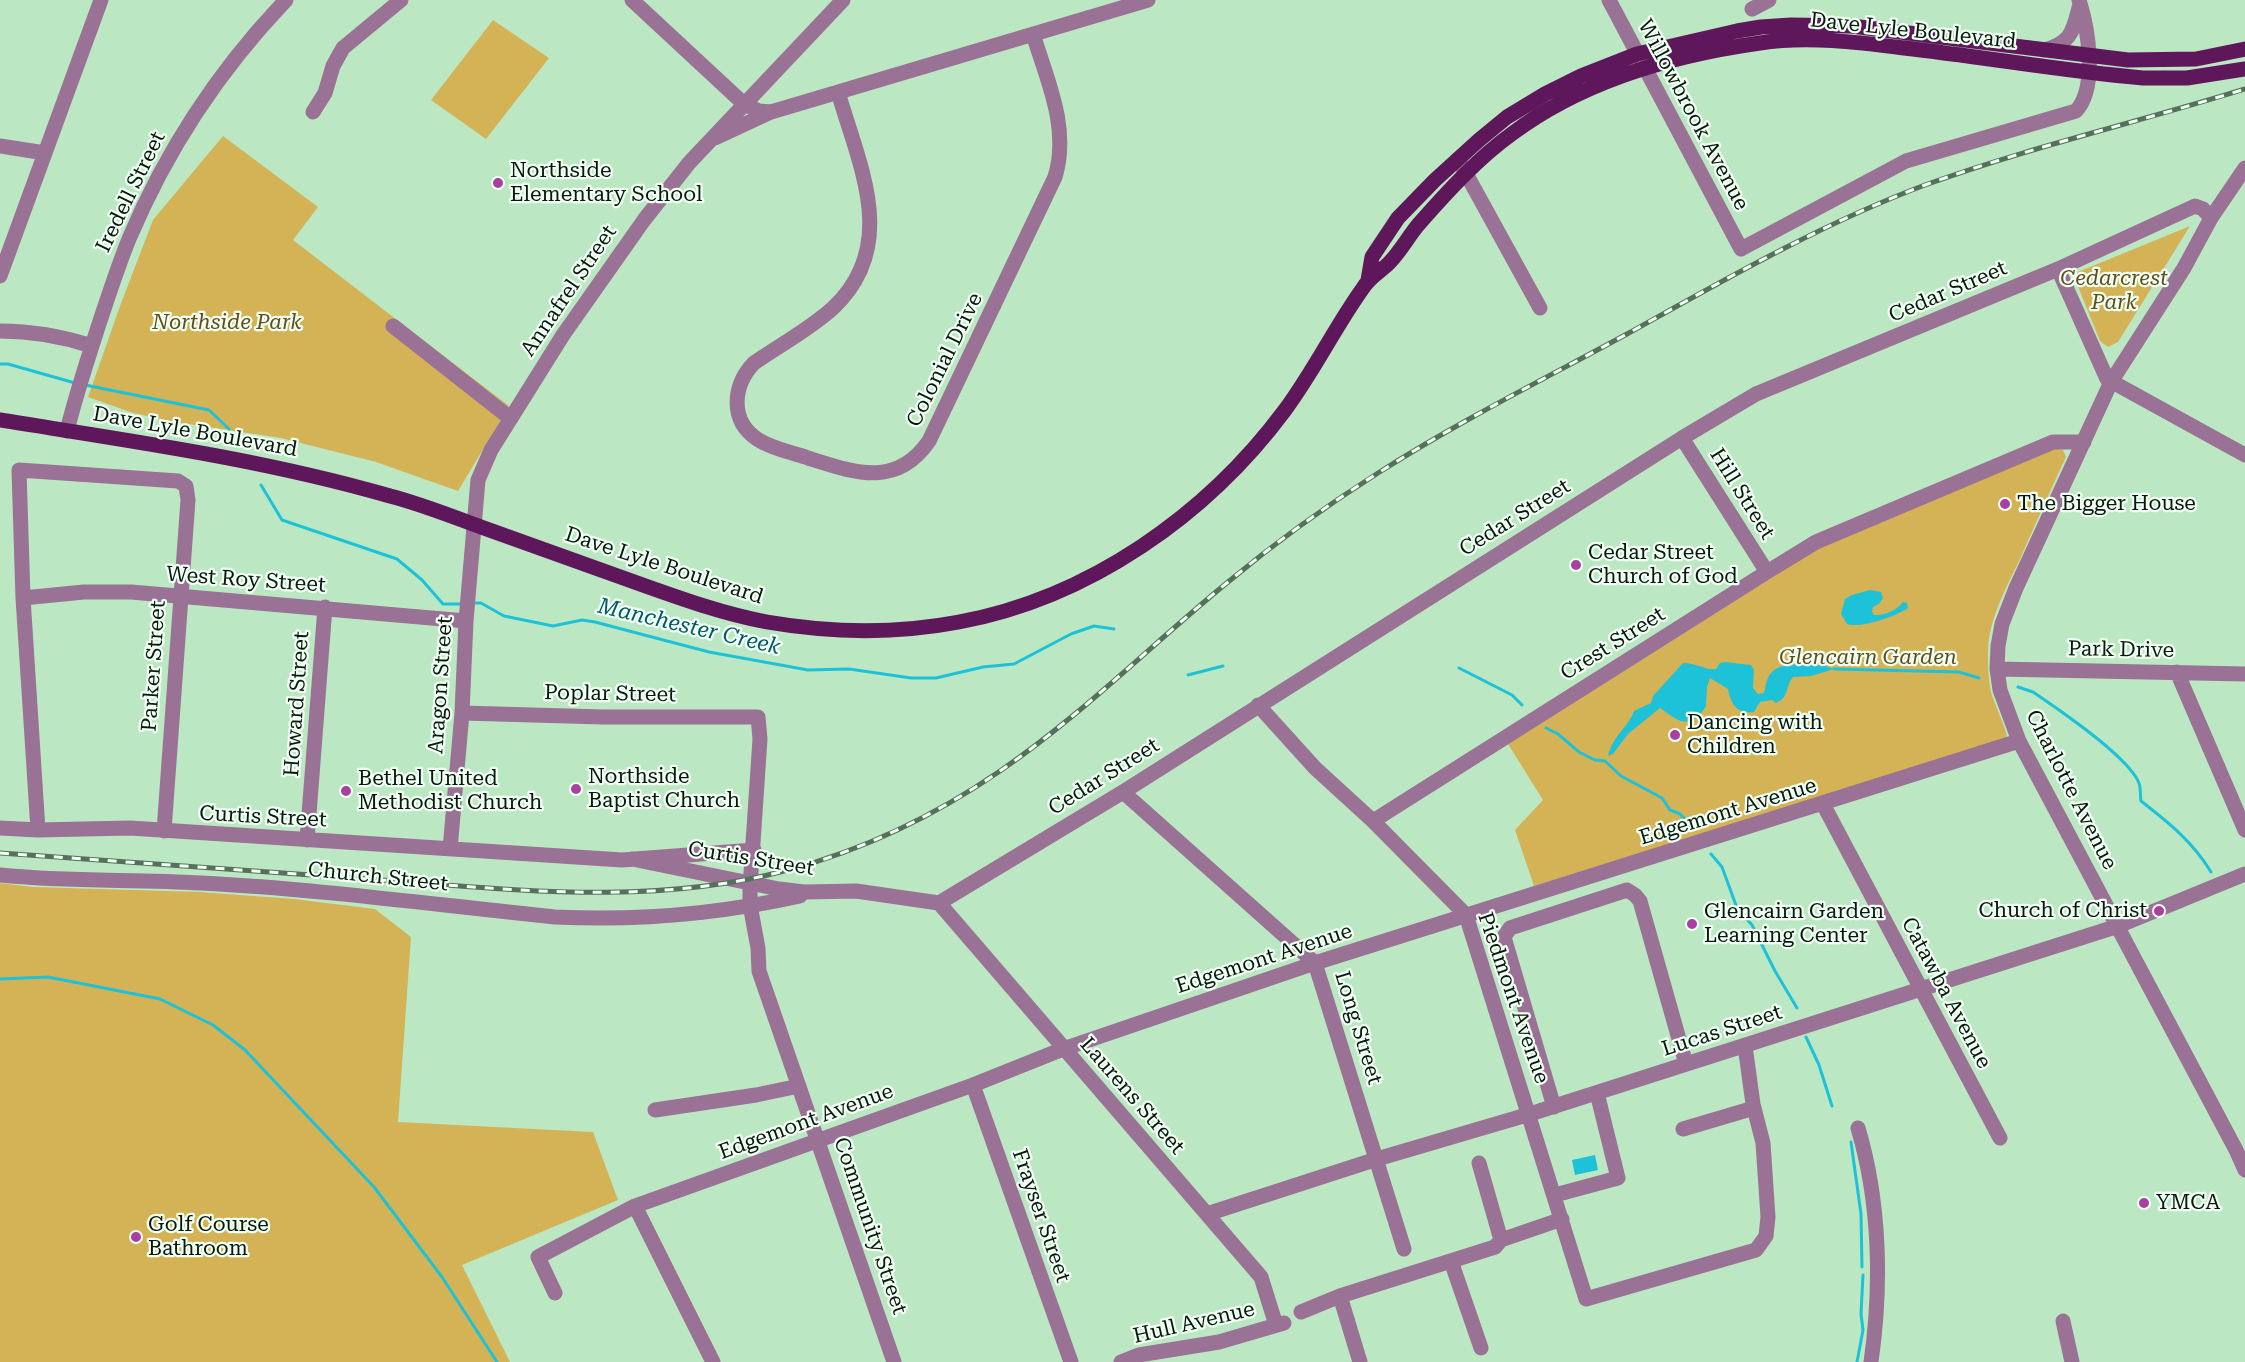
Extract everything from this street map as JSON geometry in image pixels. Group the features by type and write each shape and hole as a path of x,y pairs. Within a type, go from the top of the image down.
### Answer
{"main road":[{"name":"Dave Lyle Boulevard","path":"1368,280 1372,256 1398,218 1458,159 1507,117 1581,76 1641,61 1737,31 1791,25 1851,26 2128,60 2196,59 2245,49"},
{"name":"Dave Lyle Boulevard","path":"0,420 203,452 290,469 400,498 690,602 761,621 833,630 870,631 926,627 989,615 1054,594 1115,564 1208,494 1281,416 1368,280 1389,263 1420,223 1466,174 1516,130 1641,61 1763,42 1791,40 1850,42 2088,72 2166,79 2245,69"}],"street":[{"path":"0,276 101,0"},
{"path":"313,112 325,93 333,66 343,48 401,0"},
{"path":"632,0 744,104 759,111 771,112"},
{"name":"Annafrel Street","path":"474,524 478,480 491,450 585,302 644,220 710,140 843,0"},
{"name":"Willowbrook Avenue","path":"1609,0 1741,249 1906,161 2070,114 2083,104 2088,72"},
{"path":"1752,9 1769,0"},
{"name":"Iredell Street","path":"67,431 83,373 128,241 152,188 195,114 284,1"},
{"path":"710,140 771,112 1138,1"},
{"path":"2044,50 2057,47 2068,39 2079,2"},
{"path":"2079,2 2087,31 2088,72"},
{"name":"Colonial Drive","path":"838,92 870,204 870,236 863,263 849,290 834,307 747,370 739,385 736,402 744,426 749,433 764,443 857,473 878,473 905,464 922,450 928,441 1055,177 1061,148 1060,126 1033,34"},
{"path":"0,146 45,153"},
{"path":"1458,159 1540,308"},
{"name":"Charlotte Avenue","path":"2245,168 2211,218 2184,268 2111,382 2016,588 2002,624 1997,669 2000,690 2019,741 2241,1149 2245,1170"},
{"name":"Cedar Street","path":"939,903 1123,792 1682,438 1756,394 2058,269 2195,206 2203,209 2211,218"},
{"path":"2058,269 2107,379 2245,455"},
{"path":"393,326 510,418"},
{"path":"0,331 66,337 92,346"},
{"name":"Hill Street","path":"1682,438 1767,572"},
{"name":"Crest Street","path":"1373,821 1816,542 2053,441 2084,442"},
{"name":"Parker Street","path":"23,598 19,470 170,480 178,481 186,486 188,500 164,831"},
{"name":"Aragon Street","path":"450,849 462,713 474,524"},
{"name":"West Roy Street","path":"23,598 84,592 131,592 325,607 467,609"},
{"path":"23,598 38,830"},
{"name":"Howard Street","path":"307,840 325,607"},
{"name":"Park Drive","path":"1997,669 2245,674"},
{"path":"2177,672 2245,830"},
{"name":"Piedmont Avenue","path":"1258,705 1315,768 1373,821 1466,915 1586,1299 1756,1250 1766,1236 1768,1217 1763,1143 1754,1108"},
{"name":"Poplar Street","path":"462,713 575,714 603,717 758,717"},
{"name":"Community Street","path":"758,717 760,739 750,905 758,948 759,971 894,1362"},
{"name":"Edgemont Avenue","path":"555,1293 538,1257 635,1206 973,1085 1063,1049 1315,963 2019,741"},
{"name":"Long Street","path":"1123,792 1315,963 1404,1249"},
{"name":"Catawba Avenue","path":"1823,804 2000,1138"},
{"name":"Curtis Street","path":"0,828 38,830 130,828 632,859 754,850"},
{"name":"Curtis Street","path":"632,859 779,889 865,892 939,903"},
{"name":"Lucas Street","path":"1207,1214 1377,1159 1554,1107 2118,926 2245,874"},
{"name":"Church Street","path":"0,875 33,879 200,883 293,889 544,916 589,918 662,916 750,905 818,892"},
{"path":"725,878 740,888 750,905 758,893 779,889"},
{"path":"725,878 723,879 734,890 737,898 728,908"},
{"path":"1554,1107 1504,937 1510,928 1627,890 1635,895 1640,902 1686,1064"},
{"name":"Laurens Street","path":"939,903 1261,1277 1280,1324"},
{"path":"1683,1129 1754,1108 1745,1046"},
{"name":"Frayser Street","path":"973,1085 1071,1362"},
{"path":"655,1110 744,1097 799,1086"},
{"path":"1556,1199 1618,1179 1597,1093"},
{"path":"1858,1128 1868,1160 1877,1269 1877,1304 1871,1362"},
{"path":"1479,1162 1501,1240"},
{"path":"635,1206 713,1362"},
{"path":"1301,1312 1340,1296 1495,1246 1501,1240 1562,1219"},
{"path":"1451,1261 1481,1348"},
{"path":"1340,1296 1360,1362"},
{"path":"2063,1321 2072,1362"},
{"name":"Hull Avenue","path":"1121,1362 1139,1355 1219,1342 1280,1324"}],"green space":[{"path":"493,20 549,58 486,139 431,100"},
{"name":"Northside Park","path":"223,136 318,207 293,240 509,406 458,491 376,462 281,438 175,422 133,413 88,397 153,220"},
{"name":"Cedarcrest Park","path":"2190,226 2118,342 2108,347 2100,341 2073,274"},
{"name":"Glencairn Garden","path":"2054,448 2063,450 2066,457 2000,603 1989,638 1990,687 2007,739 1534,886 1515,830 1543,800 1508,744 1817,549"},
{"path":"0,883 33,887 200,892 294,899 375,909 411,937 398,1122 593,1132 618,1200 462,1265 510,1362 0,1362"}],"water":[{"path":"1870,590 1881,592 1883,598 1873,607 1874,615 1890,612 1903,602 1907,603 1908,608 1878,621 1860,625 1847,624 1841,614 1845,599"},
{"path":"1683,663 1716,669 1720,663 1751,665 1754,670 1753,688 1758,694 1764,693 1769,676 1778,668 1803,664 1821,665 1834,669 1811,676 1793,677 1780,701 1760,702 1754,712 1739,710 1733,704 1728,689 1710,678 1706,706 1695,719 1684,722 1660,708 1628,734 1613,754 1608,756 1613,743 1634,711 1651,703 1653,696"},
{"path":"1595,1155 1598,1170 1575,1175 1572,1160"}],"waterway":[{"name":"Manchester Creek","path":"0,364 8,364 75,383"},
{"name":"Manchester Creek","path":"85,385 209,410 229,429"},
{"name":"Manchester Creek","path":"261,485 282,520 397,559 422,580 443,604 464,604"},
{"name":"Manchester Creek","path":"473,603 481,603 504,616 553,626 582,620 595,622 709,652 808,670 849,669 911,678 936,678 983,667 1014,664 1071,634 1094,626 1114,629"},
{"path":"1188,675 1223,666"},
{"path":"1459,668 1512,695 1522,705"},
{"path":"1834,669 1959,672 1979,678"},
{"path":"2018,687 2033,692 2059,710 2121,760 2139,783 2141,801 2188,842 2211,872"},
{"path":"1546,728 1558,734 1579,752 1595,760 1605,761 1621,776 1662,798 1670,810 1680,814 1687,821"},
{"path":"1711,854 1722,867 1737,908 1752,925 1797,1008"},
{"path":"0,979 48,977 160,999 213,1025 245,1050 374,1187 442,1277 497,1362"},
{"path":"1806,1037 1819,1065 1832,1106"},
{"path":"1851,1142 1861,1214 1862,1267"},
{"path":"1857,1362 1863,1330 1861,1314 1863,1275"}],"railway":[{"path":"0,853 484,888 586,892 637,892 687,888 738,881 816,862 898,830 976,787 1000,771 1060,727 1264,553 1320,511 1378,473 1470,418 1736,273 1848,217 1925,185 2004,159 2245,89"}],"place":[{"name":"Northside Elementary School","path":"498,183"},
{"name":"The Bigger House","path":"2005,504"},
{"name":"Cedar Street Church of God","path":"1576,565"},
{"name":"Dancing with Children","path":"1675,735"},
{"name":"Northside Baptist Church","path":"576,789"},
{"name":"Bethel United Methodist Church","path":"346,791"},
{"name":"Church of Christ","path":"2159,911"},
{"name":"Glencairn Garden Learning Center","path":"1692,924"},
{"name":"YMCA","path":"2144,1203"},
{"name":"Golf Course Bathroom","path":"136,1237"}]}
